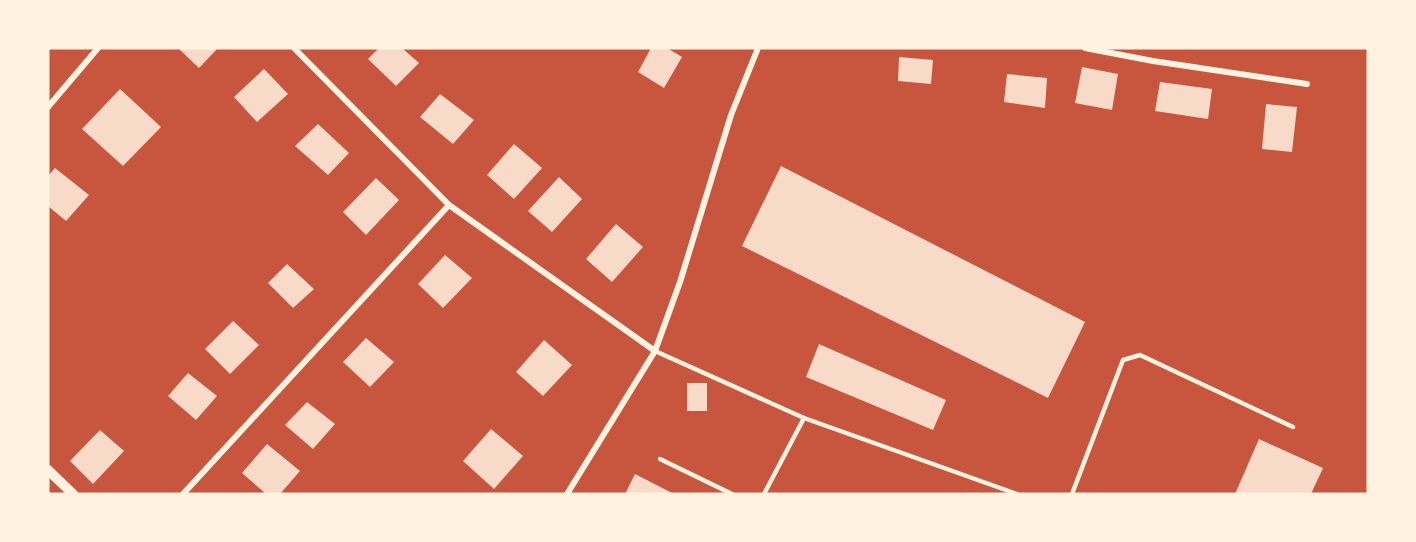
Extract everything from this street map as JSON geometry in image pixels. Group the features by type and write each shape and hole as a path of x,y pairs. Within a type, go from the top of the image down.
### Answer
{"street":[{"path":"48,107 98,48"},
{"path":"294,48 449,205 655,351"},
{"path":"567,494 655,351 680,282 731,115 758,48"},
{"path":"1085,48 1153,61 1307,84"},
{"path":"183,494 449,205"},
{"path":"48,470 73,494"}],"lane":[{"path":"655,351 804,418 1017,494"},
{"path":"1072,494 1123,360 1132,357 1140,355 1293,427"},
{"path":"764,494 804,418"},
{"path":"660,459 732,494"}],"building":[{"path":"178,48 218,48 199,68"},
{"path":"379,48 402,48 419,63 396,86 368,59"},
{"path":"651,48 667,48 682,57 664,88 638,72"},
{"path":"899,57 933,60 931,84 898,81"},
{"path":"1082,67 1118,74 1112,110 1075,103"},
{"path":"264,69 288,94 257,122 234,97"},
{"path":"1007,74 1047,78 1045,108 1004,102"},
{"path":"1160,82 1212,89 1208,119 1155,111"},
{"path":"120,89 161,127 123,166 82,129"},
{"path":"440,94 474,120 453,144 420,117"},
{"path":"1266,104 1297,107 1292,152 1262,149"},
{"path":"318,124 349,153 328,175 295,146"},
{"path":"514,144 542,168 514,199 487,175"},
{"path":"781,166 1085,322 1048,398 742,246"},
{"path":"55,168 89,195 66,221 48,206 48,176"},
{"path":"559,177 582,199 552,232 528,211"},
{"path":"376,178 399,200 366,235 343,212"},
{"path":"616,224 643,247 612,282 586,259"},
{"path":"445,255 472,278 443,308 418,284"},
{"path":"287,264 314,289 293,308 268,283"},
{"path":"233,321 259,345 230,374 205,349"},
{"path":"366,338 394,362 370,387 343,362"},
{"path":"544,340 572,365 543,396 516,372"},
{"path":"819,344 946,400 933,430 806,377"},
{"path":"188,373 217,396 196,420 168,396"},
{"path":"687,383 707,383 707,411 687,411"},
{"path":"307,402 335,424 313,449 285,425"},
{"path":"491,429 523,456 494,489 463,461"},
{"path":"100,430 124,451 93,484 70,461"},
{"path":"1259,439 1323,468 1311,494 1235,494"},
{"path":"267,444 300,471 280,494 266,494 242,473"},
{"path":"635,474 674,494 625,494"}]}
